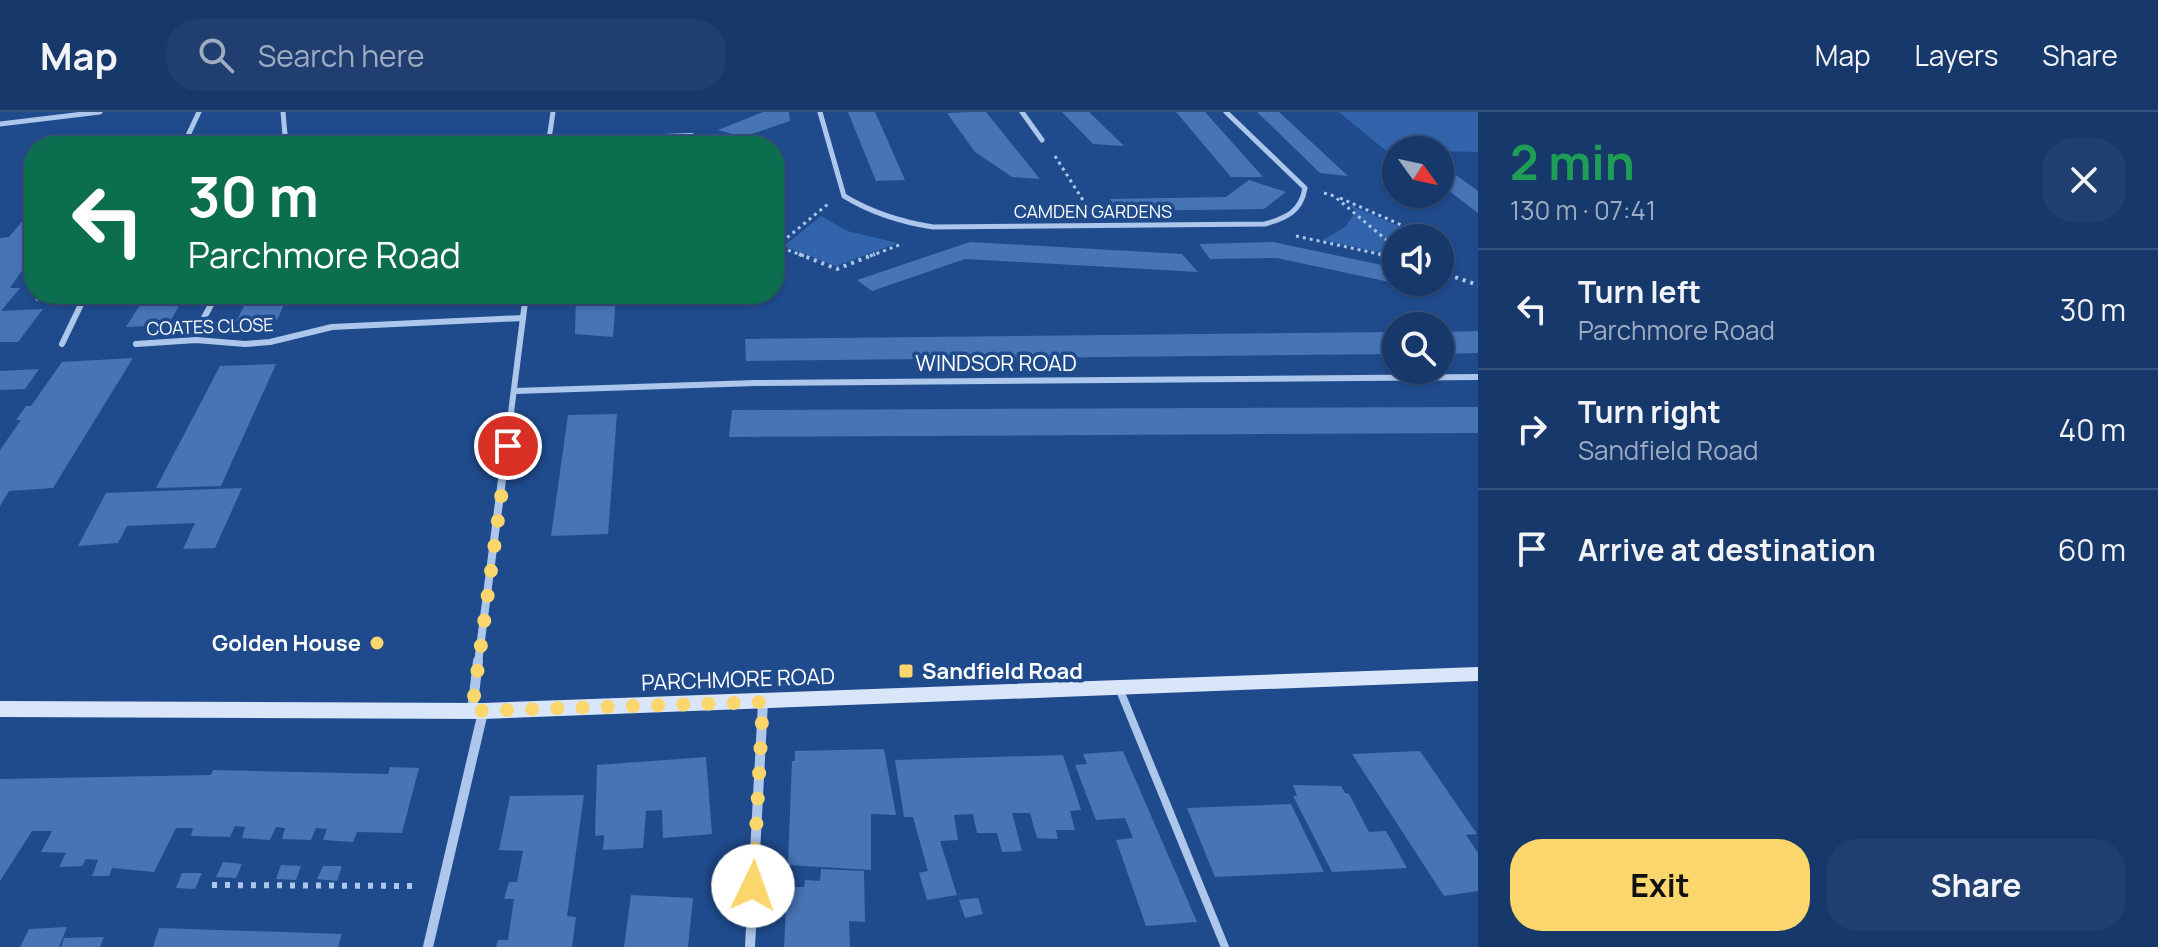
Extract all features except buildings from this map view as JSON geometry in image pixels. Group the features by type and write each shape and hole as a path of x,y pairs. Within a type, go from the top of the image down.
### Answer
{"main road":[{"name":"PARCHMORE ROAD","path":"0,709 478,711 1478,674"}],"street":[{"path":"0,124 100,112"},
{"path":"188,136 199,112"},
{"path":"283,112 285,136"},
{"path":"549,136 553,112"},
{"path":"820,112 844,196"},
{"path":"1022,112 1042,140"},
{"path":"1226,112 1305,188"},
{"name":"CAMDEN GARDENS","path":"844,196 878,215 933,227 1265,224 1290,217 1304,202 1305,188"},
{"path":"62,344 81,304"},
{"path":"201,323 211,304"},
{"path":"428,947 478,711 525,304"},
{"name":"COATES CLOSE","path":"136,344 196,340 245,344 270,342 332,327 523,318"},
{"name":"WINDSOR ROAD","path":"515,391 755,383 1478,377"},
{"path":"750,947 763,702"}],"lane":[{"path":"674,136 692,135"},
{"path":"1119,688 1225,947"}],"path":[{"path":"1042,140 1099,226"},
{"path":"1305,188 1334,196 1399,224"},
{"path":"784,240 830,202 844,196"},
{"path":"1334,196 1382,236"},
{"path":"1265,224 1295,236 1382,255"},
{"path":"784,249 837,269 926,235 933,227"},
{"path":"1454,277 1478,285"},
{"path":"212,885 354,888 442,885"}],"shaded area":[{"path":"1339,112 1478,112 1478,152 1454,151 1454,136 1382,136 1382,148"},
{"path":"1350,205 1394,224 1382,224 1382,253 1323,240 1345,227 1356,212"},
{"path":"821,216 847,231 898,243 836,266 784,246"}],"place":[{"name":"Golden House","path":"377,643"},
{"name":"Sandfield Road","path":"906,671"}],"route":[{"path":"508,446 472,711 763,702 753,886"}]}
